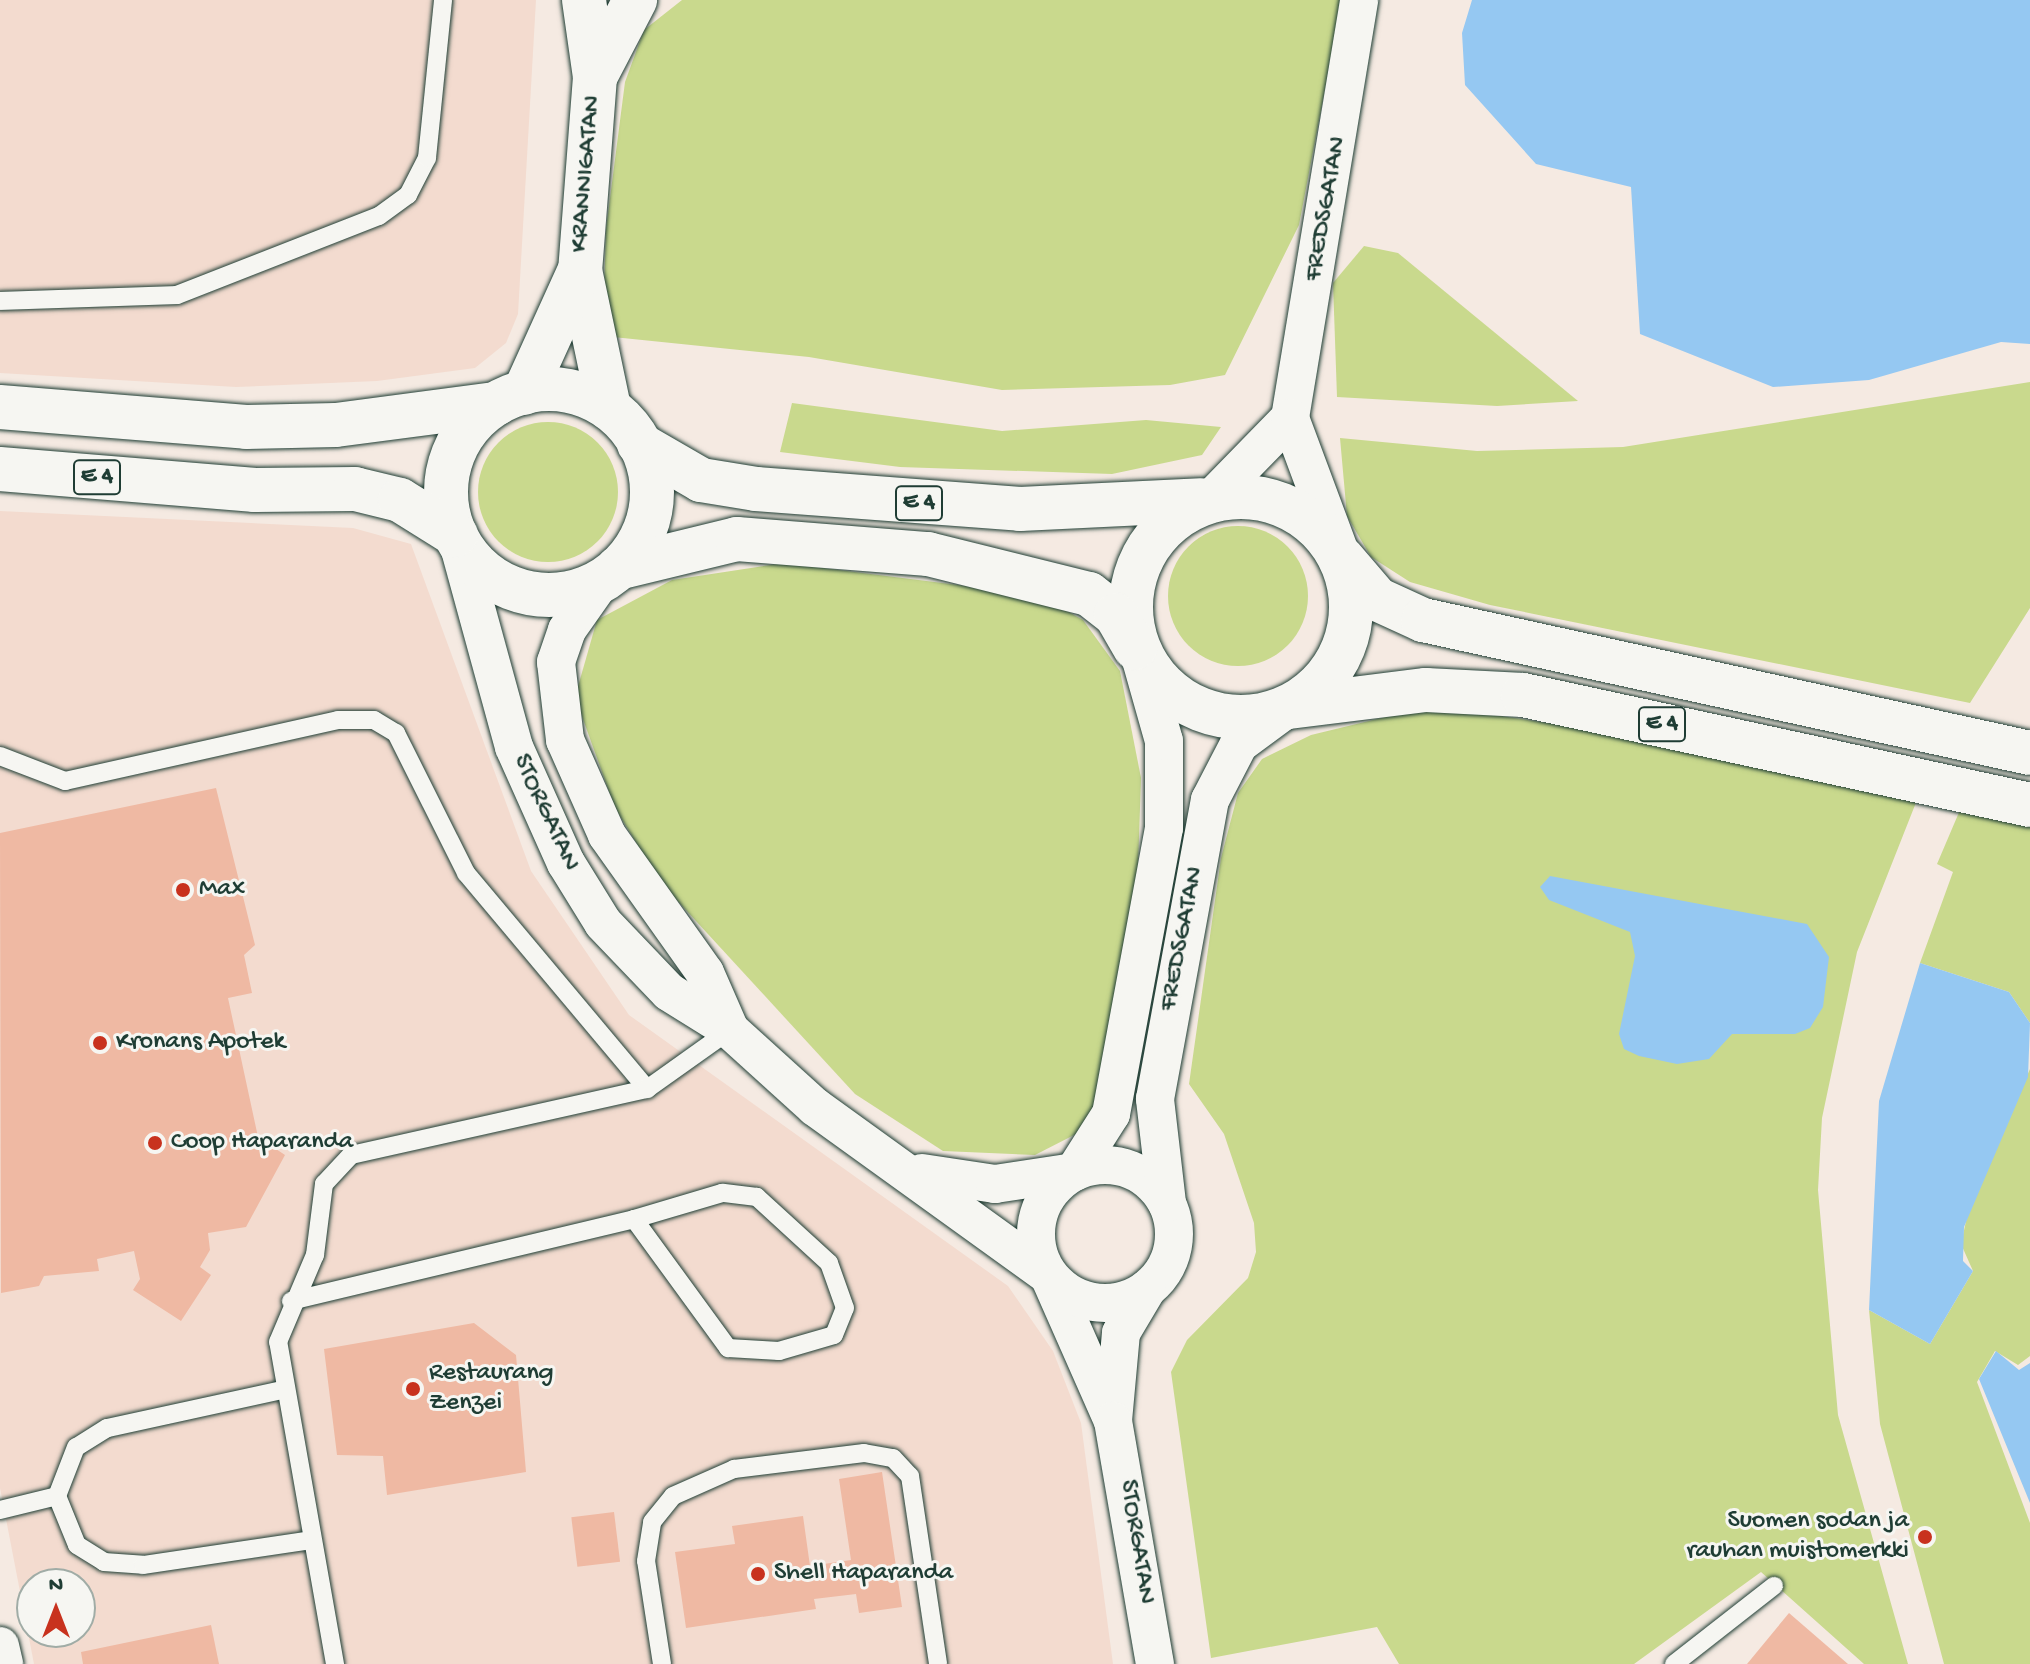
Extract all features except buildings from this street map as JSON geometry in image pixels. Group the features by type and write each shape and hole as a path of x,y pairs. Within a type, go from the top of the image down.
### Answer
{"main road":[{"name":"KRANNIGATAN","path":"584,0 595,77 580,270 609,408"},
{"path":"599,0 632,0"},
{"name":"KRANNIGATAN","path":"595,77 632,0"},
{"name":"KRANNIGATAN","path":"510,398 580,270"},
{"name":"E 4","path":"0,407 246,427 336,425 563,390 609,408 639,444 701,480 756,489 1077,510 1211,499 1280,504 1315,526 1377,599 1423,620 2030,753"},
{"name":"E 4","path":"510,398 472,423 451,460 446,502 456,535 482,571 515,589 559,594 610,574 737,539 928,554 1089,594 1116,615 1140,656 1172,692 1207,711 1246,716 1289,707 1426,690 1523,695 2030,805"},
{"name":"E 4","path":"610,574 650,510 649,473 639,444"},
{"name":"E 4","path":"0,469 255,490 355,489 410,505 456,535"},
{"name":"E 4","path":"1140,656 1130,609 1140,561 1173,519 1211,499"},
{"name":"E 4","path":"1289,707 1323,682 1346,642 1352,604 1342,558"}],"street":[{"name":"FREDSGATAN","path":"1342,558 1290,418 1359,0"},
{"path":"1211,499 1290,418"},
{"name":"STORGATAN","path":"456,535 514,747 566,863 647,974 730,1030 815,1107 915,1172 1049,1276 1095,1303 1122,1302 1147,1289"},
{"name":"STORGATAN","path":"610,574 567,630 556,662 565,740 607,835 705,973 730,1030"},
{"name":"FREDSGATAN","path":"1074,1172 1101,1135 1118,1092 1164,828 1164,741 1140,656"},
{"name":"FREDSGATAN","path":"1167,1203 1155,1099 1210,800 1239,744 1289,707"},
{"name":"STORGATAN","path":"915,1172 995,1184 1074,1172 1128,1169 1167,1203 1171,1257 1147,1289 1121,1333 1113,1421"},
{"name":"STORGATAN","path":"1074,1172 1039,1211 1035,1239 1113,1421 1155,1664"},
{"path":"0,1646 4,1664"}],"lane":[{"path":"0,301 177,295 379,216 408,195 427,158 443,0"},
{"path":"0,756 65,781 338,720 374,720 396,733 466,873 647,1089"},
{"path":"335,1664 282,1390 278,1342 291,1301 315,1255 324,1184 351,1155 647,1089 730,1030"},
{"path":"291,1301 634,1219 722,1193 757,1197 829,1263 845,1308 834,1335 779,1351 728,1348 634,1219"},
{"path":"282,1390 107,1428 76,1447 57,1496 77,1545 104,1562 143,1565 312,1540"},
{"path":"662,1664 646,1561 652,1522 673,1496 734,1469 864,1453 893,1458 910,1476 938,1664"},
{"path":"0,1510 57,1496"},
{"path":"1674,1664 1774,1586"}],"shaded area":[{"path":"0,0 536,0 518,314 506,343 475,368 377,381 236,387 0,373"},
{"path":"0,511 353,528 411,544 531,871 629,1015 1008,1286 1053,1351 1081,1423 1113,1664 34,1664 31,1648 96,1648 96,1568 16,1568 16,1571 0,1488"}],"green space":[{"path":"682,0 1342,0 1299,225 1225,375 1170,385 1002,390 809,357 613,337 604,290 606,229 625,82 644,30"},
{"path":"1364,246 1398,253 1578,401 1497,406 1337,397 1333,283"},
{"path":"2030,382 2030,608 1970,703 1490,605 1410,582 1371,557 1347,516 1340,438 1477,451 1623,447"},
{"path":"792,403 1002,431 1146,420 1221,427 1202,455 1112,474 900,467 780,452"},
{"path":"548,422 575,427 598,442 613,465 618,492 613,519 598,542 575,557 548,562 521,557 498,542 483,519 478,492 483,465 498,442 521,427"},
{"path":"1238,526 1265,531 1288,546 1303,569 1308,596 1303,623 1288,646 1265,661 1238,666 1211,661 1188,646 1173,623 1168,596 1173,569 1188,546 1211,531"},
{"path":"783,563 1038,595 1083,620 1120,671 1141,778 1137,896 1101,1099 1076,1134 1035,1155 943,1151 855,1094 661,883 615,808 575,697 597,620 672,580"},
{"path":"1406,712 1474,712 1581,728 1917,800 1857,952 1822,1118 1818,1190 1838,1415 1908,1664 1864,1664 1761,1572 1634,1664 1399,1664 1377,1627 1211,1658 1171,1372 1187,1340 1248,1278 1256,1252 1254,1223 1224,1134 1189,1084 1221,858 1238,793 1262,759 1311,735"},
{"path":"1960,810 2030,825 2030,1023 2009,992 1920,963 1953,872 1937,864"},
{"path":"2030,1069 2030,1356 2018,1365 1995,1351 1977,1382 2030,1523 2030,1664 1944,1664 1880,1424 1869,1310 1930,1344 1973,1271 1961,1244 1970,1203"}],"water":[{"path":"1472,0 2030,0 2030,344 2001,342 1869,380 1773,387 1640,334 1631,187 1536,164 1465,85 1462,33"},
{"path":"1550,876 1807,924 1829,957 1823,1007 1810,1028 1795,1034 1732,1034 1709,1059 1677,1064 1639,1056 1624,1049 1619,1034 1635,956 1630,932 1549,900 1540,887"},
{"path":"1920,963 2009,992 2030,1023 2028,1077 1964,1227 1963,1261 1973,1271 1930,1344 1869,1310 1879,1101"},
{"path":"1996,1351 2019,1370 2030,1363 2030,1503 1979,1379"}],"place":[{"name":"Max","path":"183,890"},
{"name":"Kronans Apotek","path":"100,1043"},
{"name":"Coop Haparanda","path":"155,1143"},
{"name":"Restaurang Zenzei","path":"413,1389"},
{"name":"Suomen sodan ja rauhan muistomerkki","path":"1925,1537"},
{"name":"Shell Haparanda","path":"758,1574"}]}
